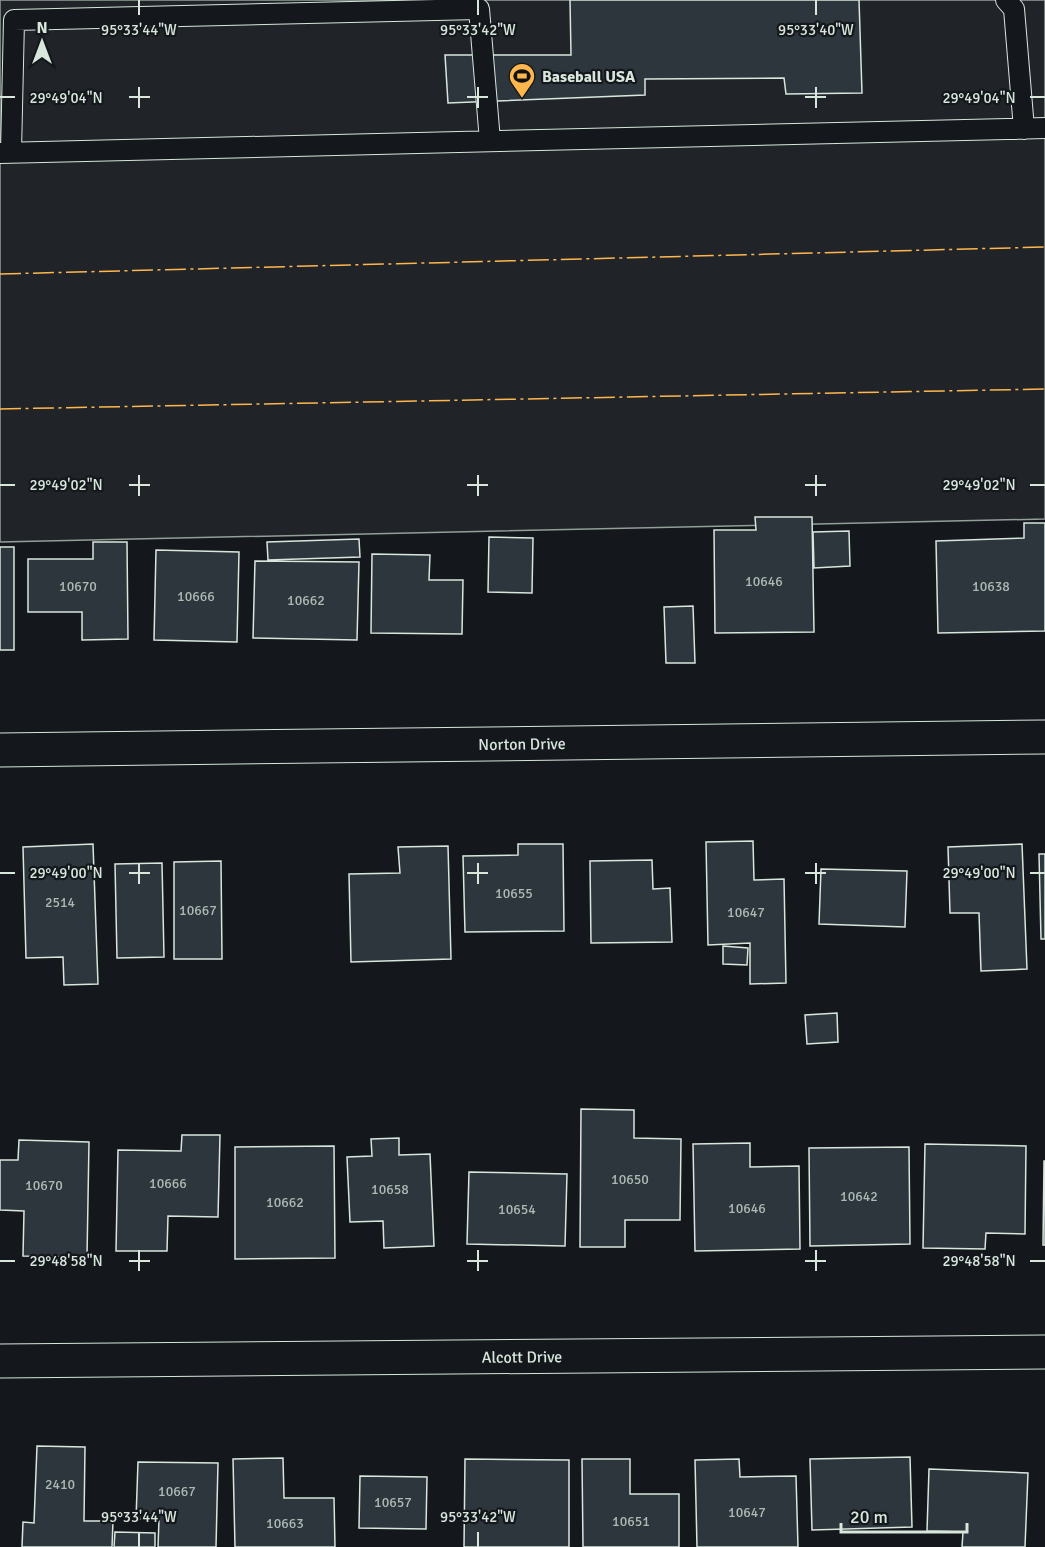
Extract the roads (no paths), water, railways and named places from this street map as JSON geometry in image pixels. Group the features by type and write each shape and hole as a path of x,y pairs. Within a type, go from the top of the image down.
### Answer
{"street":[{"name":"Norton Drive","path":"0,750 1045,737"},
{"name":"Alcott Drive","path":"0,1362 1045,1352"}],"lane":[{"path":"1006,0 1014,9 1024,129"},
{"path":"490,141 479,9 14,20 6,152 1024,129 1045,128"}],"place":[{"name":"Baseball USA","path":"522,99"}]}
